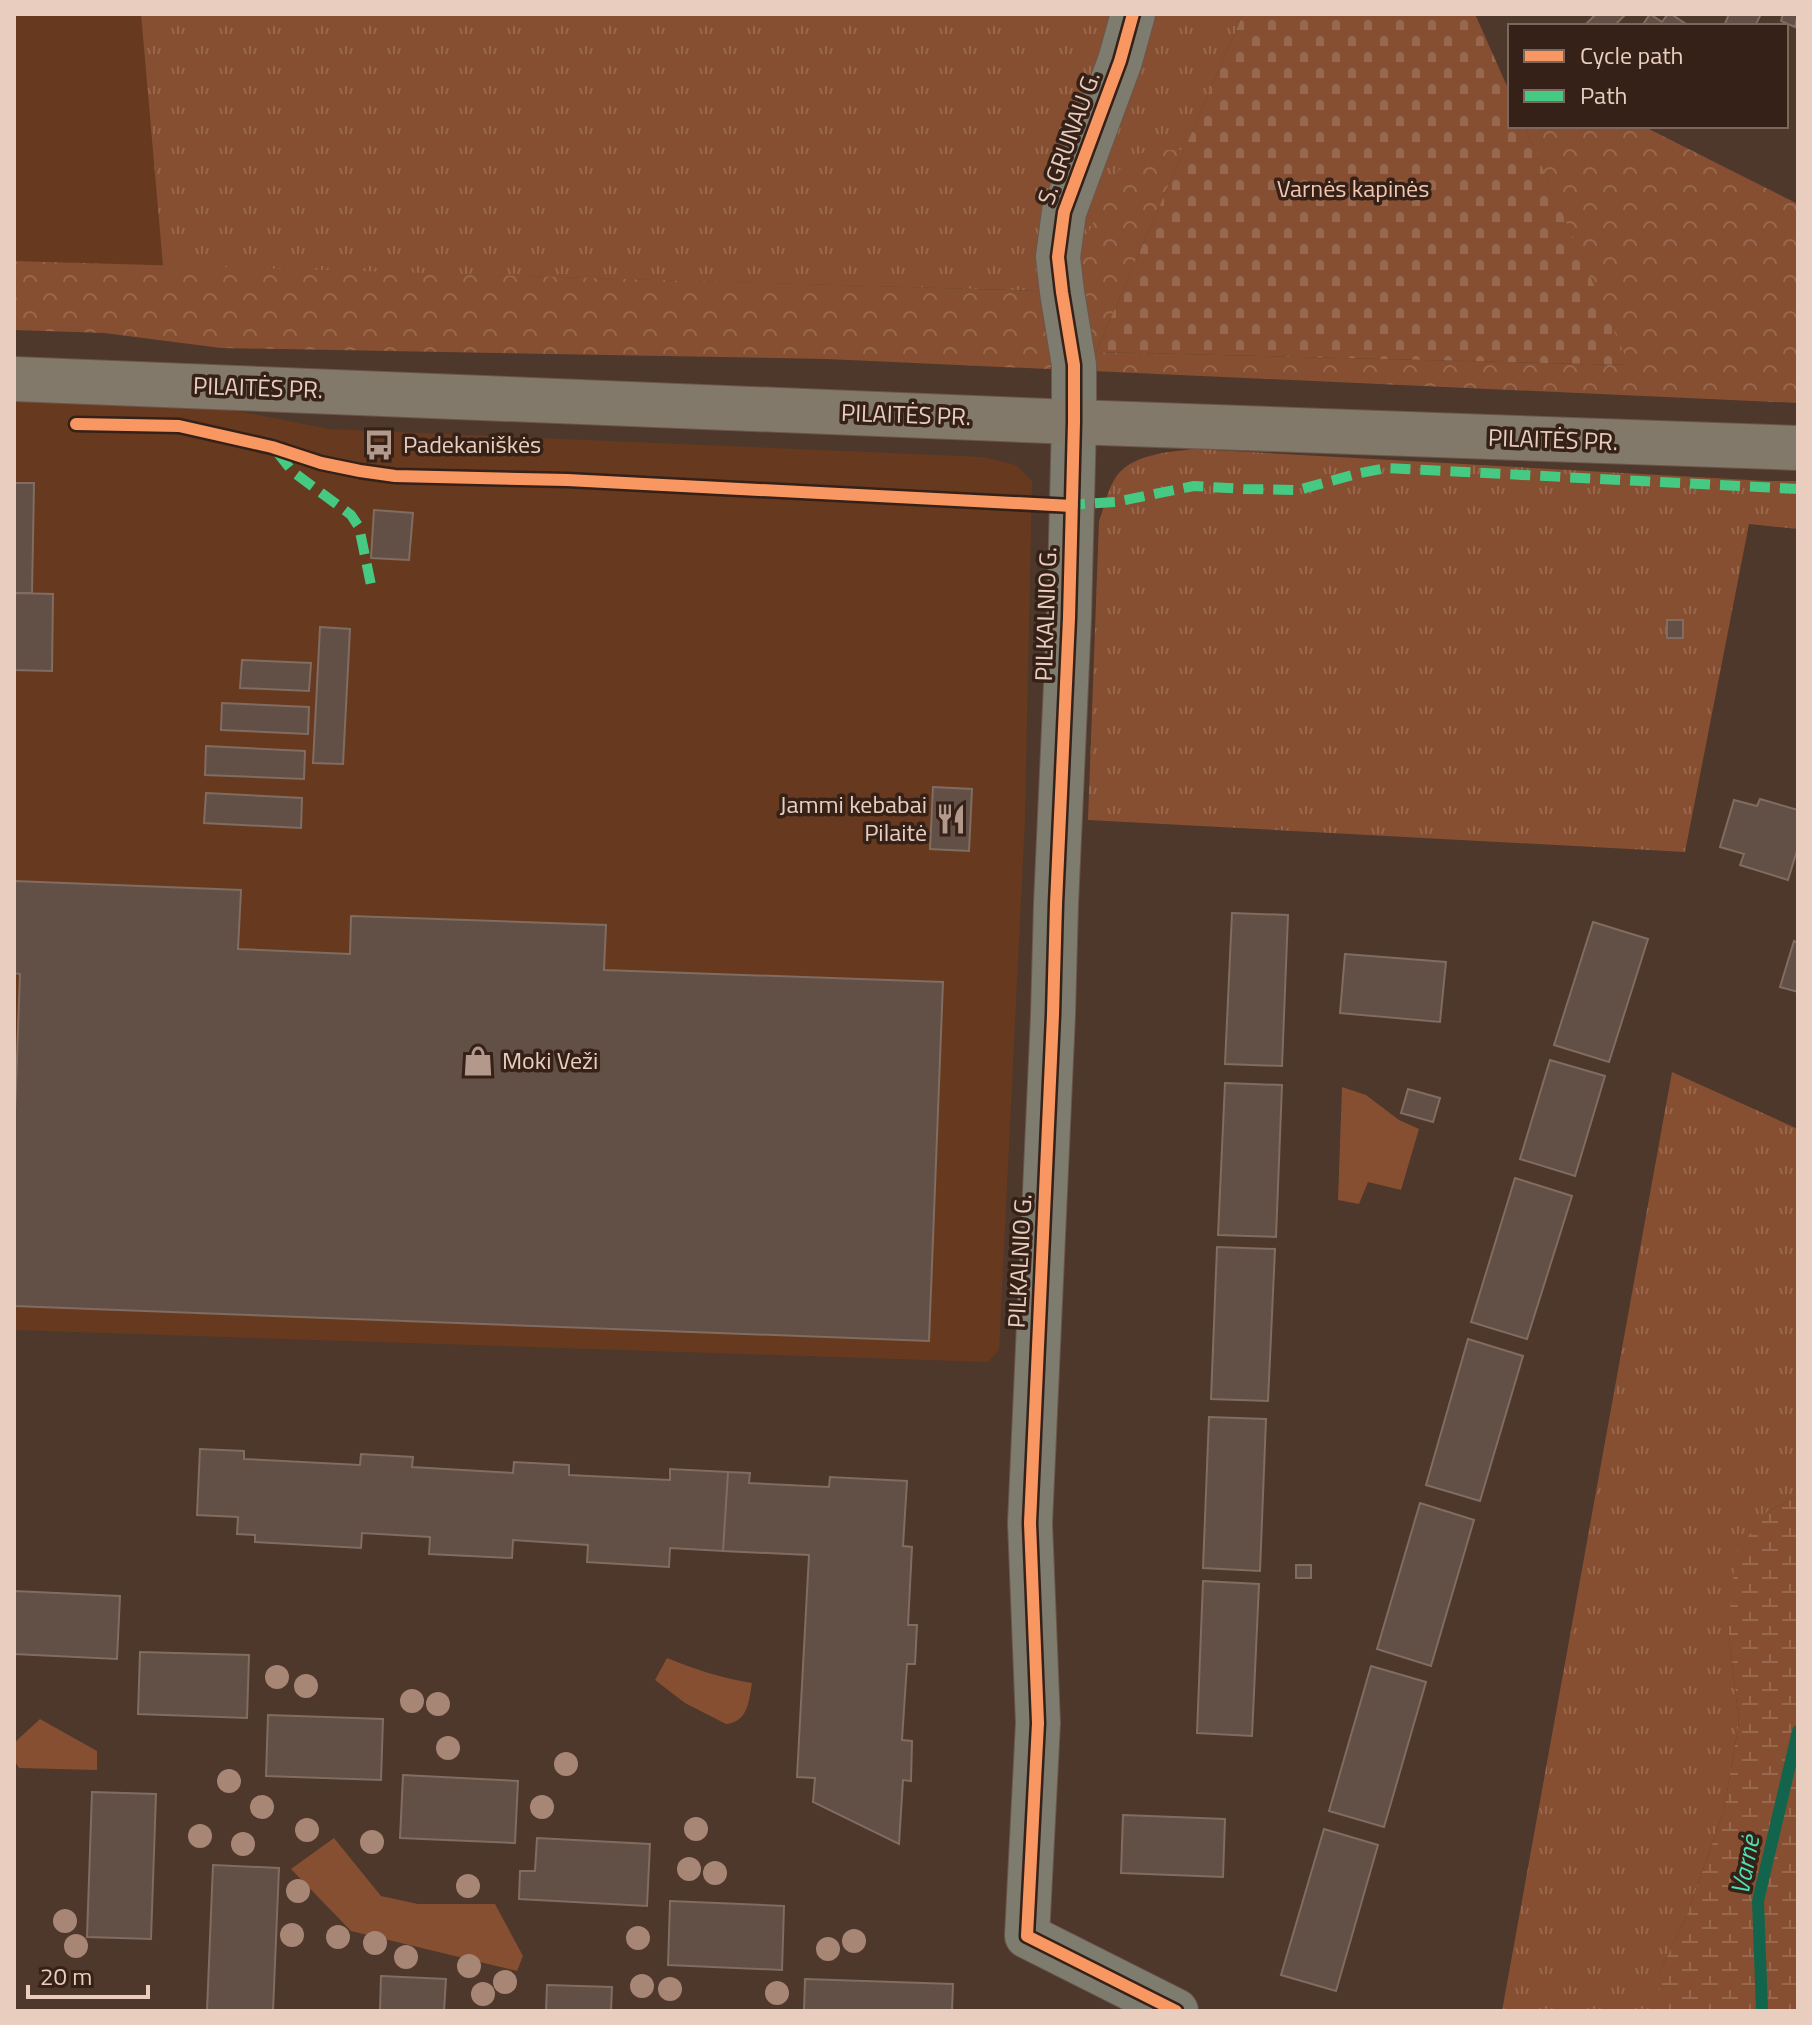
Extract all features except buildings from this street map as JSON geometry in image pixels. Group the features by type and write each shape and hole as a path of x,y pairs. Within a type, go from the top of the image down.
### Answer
{"main road":[{"name":"PILAITĖS PR.","path":"14,379 1798,448"}],"street":[{"name":"S. GRUNAU G.","path":"1074,422 1074,365 1058,257 1064,212 1120,61 1133,14"},
{"name":"PILKALNIO G.","path":"1074,422 1051,1076 1030,1523 1038,1723 1027,1936 1176,2011"}],"shaded area":[{"path":"14,14 141,14 163,266 14,261"},
{"path":"14,395 207,405 329,429 983,457 1016,465 1032,481 1025,819 999,1350 988,1362 14,1330"}],"green space":[{"path":"141,14 1243,14 1184,150 1164,150 1074,262 1040,291 163,266"},
{"name":"Varnės kapinės","path":"1243,14 1475,14 1508,88 1508,128 1525,128 1629,365 1096,352"},
{"path":"1525,128 1647,128 1798,204 1798,403 827,359 221,348 104,333 14,330 14,261 1040,291 1074,262 1119,170 1142,153 1184,150 1096,352 1628,365"},
{"path":"1194,449 1798,481 1798,529 1749,524 1685,852 1088,820 1099,521 1107,495 1121,471 1150,456"},
{"path":"1672,1072 1798,1129 1798,1496 1767,1512 1728,1628 1739,1722 1724,1810 1686,1918 1660,1971 1660,2011 1502,2011"},
{"path":"1342,1087 1366,1095 1399,1120 1419,1129 1401,1190 1368,1182 1359,1204 1338,1200"},
{"path":"1798,1496 1798,2011 1660,2011 1660,1971 1686,1918 1724,1810 1739,1722 1728,1628 1736,1552 1767,1512"},
{"path":"667,1658 709,1673 752,1683 743,1715 726,1724 685,1703 655,1680"},
{"path":"40,1719 97,1751 97,1770 19,1768 14,1760 14,1743"},
{"path":"334,1838 381,1896 418,1904 495,1904 523,1956 517,1971 351,1931 291,1869"}],"waterway":[{"name":"Varnė","path":"1762,2011 1758,1901 1798,1731"}],"marked path":[{"path":"277,452 292,471 351,515 359,527 371,585"},
{"path":"1065,505 1115,502 1194,486 1298,490 1386,468 1798,489"}],"cycle path":[{"path":"1133,14 1120,61 1064,212 1058,257 1074,365 1074,422 1069,618 1030,1523 1038,1723 1027,1936 1176,2011"},
{"path":"76,424 179,426 272,447 321,463 395,476 567,480 1072,506"}],"place":[{"name":"Padekaniškės","path":"379,445"},
{"name":"Jammi kebabai Pilaitė","path":"951,819"},
{"name":"Moki Veži","path":"478,1061"}]}
